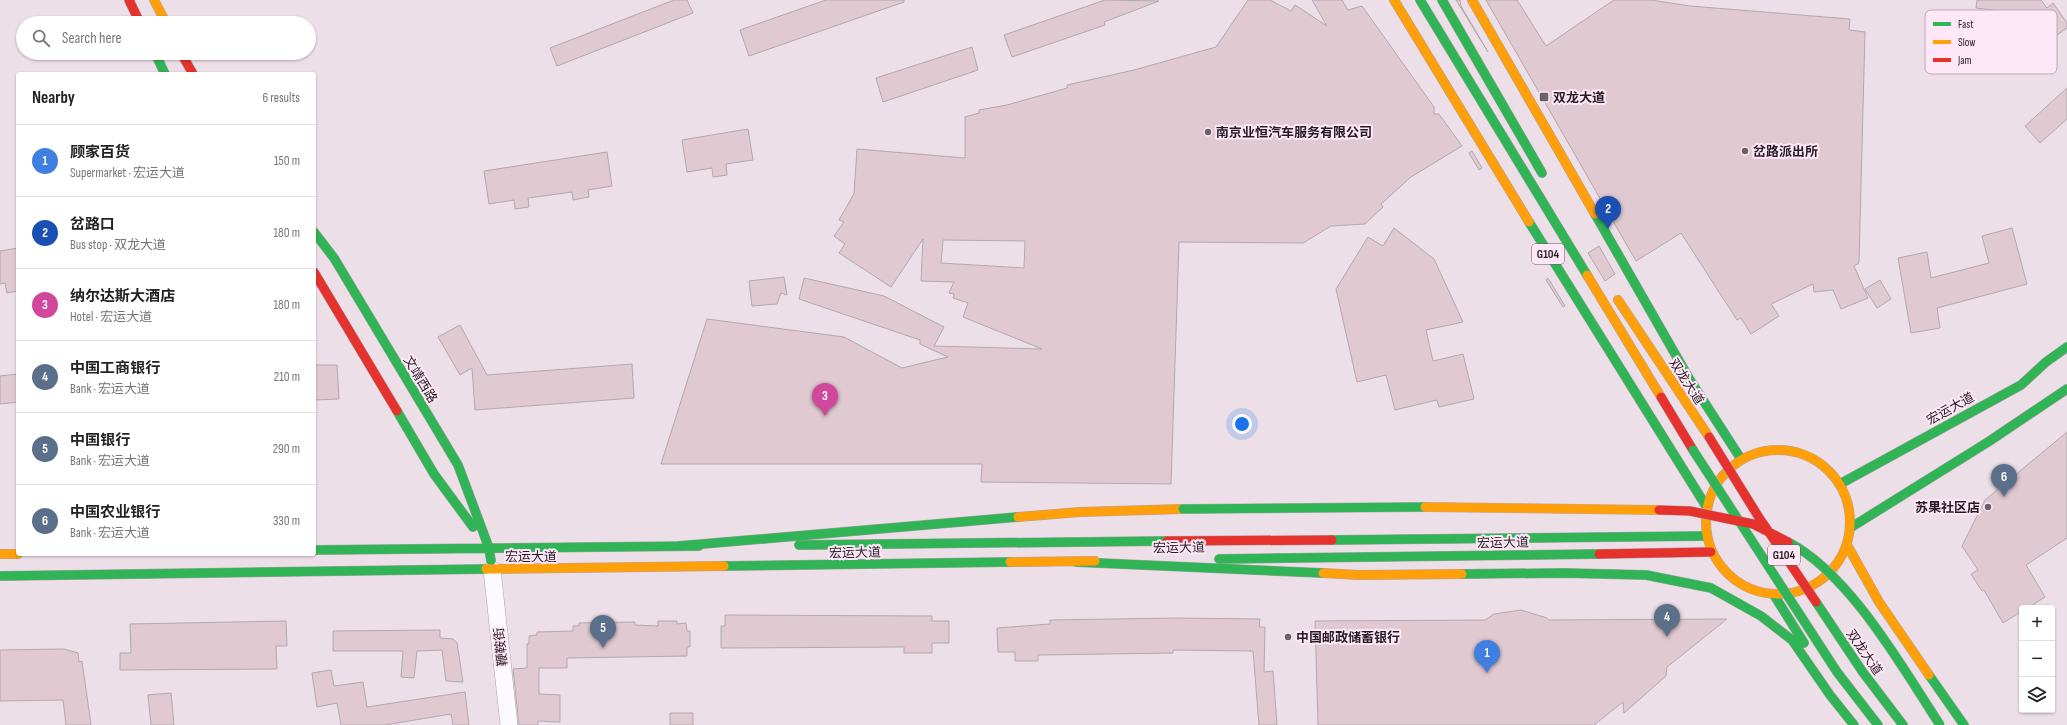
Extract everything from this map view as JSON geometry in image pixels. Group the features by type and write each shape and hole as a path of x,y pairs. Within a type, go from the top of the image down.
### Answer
{"main road":[{"path":"129,0 137,16"},
{"path":"154,0 162,16"},
{"name":"G104","path":"1394,0 1590,322 1706,506"},
{"name":"G104","path":"1420,0 1693,450 1837,672 1878,725"},
{"path":"1442,0 1545,179"},
{"name":"双龙大道","path":"1472,0 1686,373 1741,459"},
{"path":"158,60 164,72"},
{"path":"186,60 192,72"},
{"name":"文靖西路","path":"316,235 334,258 458,465 489,548 492,570"},
{"name":"文靖西路","path":"316,275 434,474 489,548"},
{"name":"双龙大道","path":"1614,294 1709,437 1762,522 1862,671 1903,725"},
{"name":"宏运大道","path":"1840,484 2021,385 2046,362 2067,347"},
{"path":"1850,528 1988,442 2067,388"},
{"path":"1782,450 1805,455 1824,466 1840,484 1849,505 1850,528 1847,544 1836,565 1819,582 1798,592 1774,595 1754,591 1735,581 1719,566 1711,552 1706,536 1706,506 1714,487 1725,472 1741,459 1759,452 1782,450"},
{"path":"679,546 1080,512 1182,509 1384,507 1614,508 1690,511 1753,524 1798,546 1836,579 1871,621 1940,725"},
{"name":"宏运大道","path":"316,550 1706,536"},
{"path":"1847,544 1879,602 1964,725"},
{"name":"宏运大道","path":"0,576 1711,552"},
{"path":"0,554 16,554"},
{"path":"1076,562 1358,575 1564,572 1646,575 1711,588 1761,616 1792,640 1830,695 1855,725"},
{"path":"1774,595 1855,725"}],"street":[{"name":"鞭鞍街","path":"492,570 509,725"}],"building":[{"path":"674,0 687,0 693,13 557,66 550,48"},
{"path":"826,0 904,0 904,2 749,56 740,30"},
{"path":"1105,0 1159,1 1104,22 1105,25 1012,57 1004,35"},
{"path":"1248,0 1270,0 1291,11 1295,5 1327,26 1312,0 1342,0 1348,10 1362,6 1434,107 1434,114 1439,114 1462,146 1411,177 1381,204 1383,207 1365,224 1331,226 1303,243 1179,242 1171,484 981,482 982,464 661,464 707,319 844,337 902,368 948,357 920,344 920,340 799,299 804,278 884,296 944,327 934,346 1042,349 963,317 968,303 953,298 954,294 949,293 954,282 921,281 923,239 891,287 839,253 845,244 834,236 844,222 839,220 854,194 857,149 965,158 965,117 979,113 979,110 1007,105 1067,88 1067,85 1134,70 1216,47","holes":["943,240 1025,241 1024,268 941,263"]},
{"path":"1456,0 1460,0 1461,6 1488,52"},
{"name":"岔路派出所","path":"1486,0 1517,0 1546,46 1614,0 1651,0 1690,6 1850,19 1849,30 1865,32 1859,263 1854,266 1868,298 1841,309 1833,290 1814,292 1813,284 1771,304 1779,316 1751,334 1741,318 1737,320 1681,233 1636,261"},
{"path":"1977,0 2041,0 2047,8 2053,3 2067,23 2067,28 2057,35 2057,10 1993,10 1976,8"},
{"path":"972,47 978,70 883,102 876,78"},
{"path":"2067,88 2067,119 2040,143 2025,126"},
{"path":"748,129 753,160 726,164 727,175 713,177 712,168 687,172 682,140"},
{"path":"1472,151 1482,168 1479,170 1469,153"},
{"path":"607,152 612,186 588,190 589,197 573,200 572,192 528,198 529,207 515,209 514,200 489,204 484,171"},
{"path":"1394,228 1434,259 1463,322 1426,330 1433,361 1463,354 1474,399 1439,407 1437,400 1395,410 1386,375 1357,382 1336,289 1368,237 1383,246"},
{"path":"2012,228 2027,284 1937,308 1940,328 1911,333 1898,258 1927,252 1931,278 1989,263 1982,236"},
{"path":"1599,246 1615,274 1605,281 1588,253"},
{"path":"16,248 16,291 7,293 5,283 0,284 0,251"},
{"path":"784,277 787,295 781,293 777,304 752,306 749,281"},
{"path":"1548,278 1565,306 1563,307 1546,280"},
{"path":"1880,280 1891,299 1877,308 1865,289"},
{"path":"460,325 487,375 632,364 634,398 475,410 472,368 460,375 438,337"},
{"path":"316,365 337,365 339,399 316,400"},
{"path":"16,374 16,402 0,404 0,376"},
{"path":"2067,432 2067,538 2026,565 2045,597 2033,605 2019,605 2019,613 2003,623 1984,590 1982,591 1971,574 1978,570 1962,546 1985,500"},
{"path":"1521,610 1547,618 1549,620 1727,619 1667,667 1666,676 1624,713 1623,702 1594,725 1318,725 1315,621 1485,620 1494,614"},
{"path":"725,615 932,616 932,621 949,621 949,643 932,643 932,653 904,653 904,647 721,648 721,626 725,626"},
{"path":"1177,618 1260,619 1259,627 1265,627 1264,672 1273,671 1277,725 1259,725 1253,651 1173,650 1173,653 1038,655 1038,661 1015,661 1015,652 998,652 997,628 1050,624 1050,620"},
{"path":"286,621 287,646 276,646 277,669 120,670 120,653 131,653 130,624"},
{"path":"658,621 677,621 677,624 686,623 687,631 690,631 690,647 687,647 687,656 567,658 567,668 539,668 539,694 560,695 560,722 538,721 538,725 519,725 513,669 527,668 527,644 529,644 529,636 537,635 537,632 573,631 573,626 579,626 579,623 635,622 635,625 658,626"},
{"path":"440,630 440,638 453,639 457,643 463,682 446,681 442,650 417,651 414,678 401,677 403,651 333,651 333,631"},
{"path":"64,649 78,653 79,662 82,661 91,725 66,725 63,700 0,701 0,650"},
{"path":"331,670 334,686 363,682 367,707 465,692 469,725 453,725 451,714 385,725 341,725 337,703 317,707 312,673"},
{"path":"171,693 174,725 151,725 148,695"},
{"path":"670,713 693,713 693,725 670,725"}],"traffic: fast":[{"path":"1420,0 1587,275"},
{"path":"1442,0 1542,173"},
{"path":"158,60 164,72"},
{"path":"1595,214 1690,380 1741,459"},
{"path":"1529,222 1706,506"},
{"path":"316,235 334,258 458,465 489,548 491,561"},
{"path":"1840,484 2021,385 2046,362 2067,347"},
{"path":"1850,528 1988,442 2067,389"},
{"path":"397,411 434,474 473,527"},
{"path":"1693,450 1837,672"},
{"path":"1183,509 1425,507"},
{"path":"679,546 1018,517"},
{"path":"1332,540 1706,536"},
{"path":"799,545 1167,541"},
{"path":"1788,542 1811,557 1833,576 1853,599 1892,650 1940,725"},
{"path":"316,550 699,546"},
{"path":"1219,559 1599,554"},
{"path":"724,566 1010,562"},
{"path":"1076,562 1323,573"},
{"path":"0,576 486,569"},
{"path":"1462,574 1564,573 1646,575 1711,588 1761,616 1792,640 1830,695 1854,725"},
{"path":"1774,595 1804,643"},
{"path":"1816,602 1862,671"},
{"path":"1862,671 1903,725"},
{"path":"1837,672 1878,725"},
{"path":"1929,675 1964,725"}],"traffic: slow":[{"path":"154,0 162,16"},
{"path":"1394,0 1529,222"},
{"path":"1472,0 1595,214"},
{"path":"1587,275 1661,397"},
{"path":"1618,300 1709,437"},
{"path":"1771,450 1785,450 1812,458 1824,466 1834,476 1845,494 1849,508 1850,522 1849,536 1845,550 1834,568 1824,578 1806,589 1785,594 1771,594 1744,586 1732,578 1722,568 1711,550 1706,529 1706,515 1714,488 1722,476 1732,466 1750,455 1771,450"},
{"path":"1425,507 1659,510"},
{"path":"1018,517 1080,512 1183,509"},
{"path":"1847,545 1879,602 1929,675"},
{"path":"0,554 16,554"},
{"path":"1010,562 1095,561"},
{"path":"486,569 724,566"},
{"path":"1323,573 1359,575 1462,574"}],"traffic: jam":[{"path":"129,0 137,16"},
{"path":"185,60 192,72"},
{"path":"316,275 397,411"},
{"path":"1661,397 1693,450"},
{"path":"1709,437 1758,516 1816,602"},
{"path":"1659,510 1690,511 1753,524 1788,542"},
{"path":"1167,541 1332,540"},
{"path":"1599,554 1711,552"}],"place":[{"name":"双龙大道","path":"1544,97"},
{"name":"南京业恒汽车服务有限公司","path":"1208,132"},
{"name":"岔路派出所","path":"1745,151"},
{"name":"岔路口","path":"1608,229"},
{"name":"纳尔达斯大酒店","path":"825,416"},
{"name":"中国农业银行","path":"2004,497"},
{"name":"苏果社区店","path":"1988,507"},
{"name":"中国邮政储蓄银行","path":"1288,637"},
{"name":"中国工商银行","path":"1667,637"},
{"name":"中国银行","path":"603,648"},
{"name":"顾家百货","path":"1487,673"}]}
